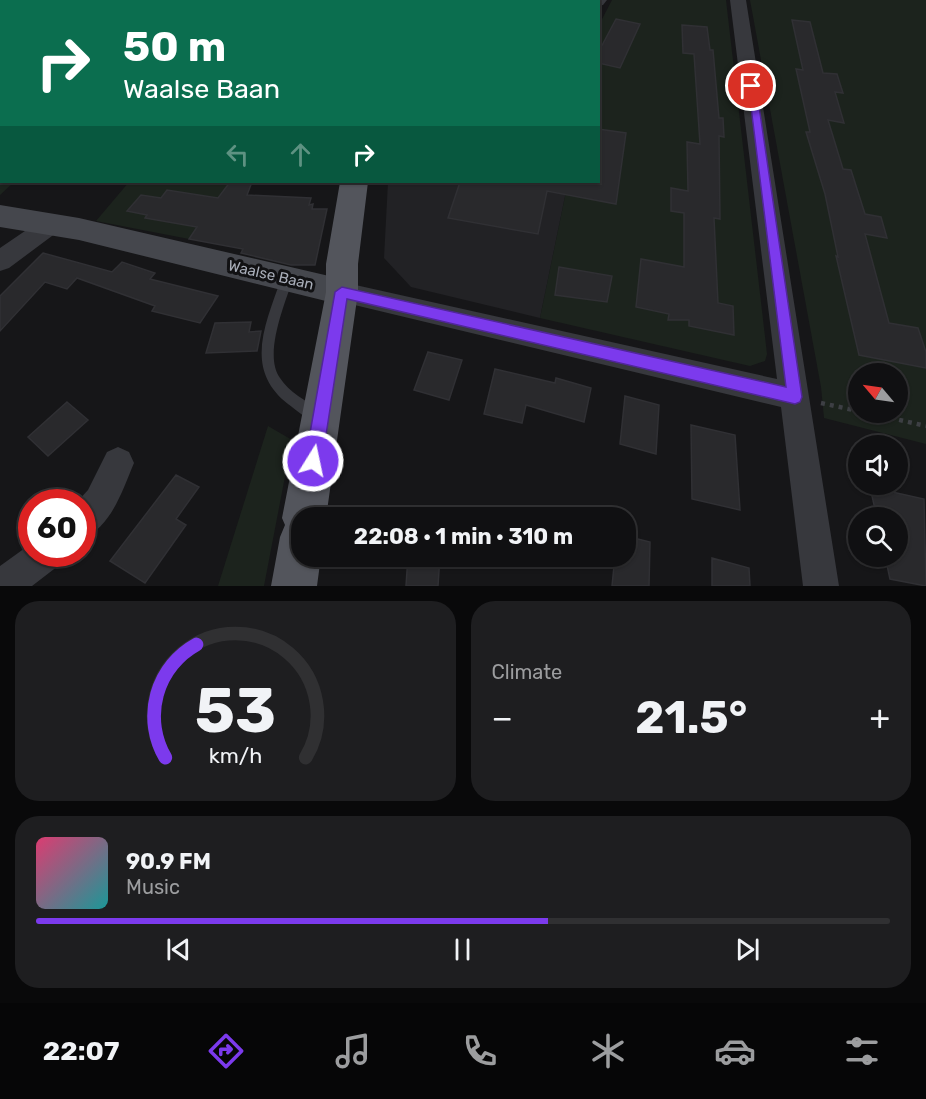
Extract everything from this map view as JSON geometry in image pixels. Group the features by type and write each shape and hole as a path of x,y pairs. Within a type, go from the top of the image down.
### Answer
{"main road":[{"path":"306,507 342,292 342,264 354,183"},
{"path":"294,586 297,567"}],"street":[{"path":"738,0 820,586"},
{"name":"Waalse Baan","path":"2,221 52,224 795,397"},
{"path":"0,261 52,224"},
{"path":"96,506 118,463"},
{"path":"2,586 28,567"}],"lane":[{"path":"287,279 268,345 268,373 287,395 321,419"}],"path":[{"path":"795,397 848,409"},
{"path":"908,422 926,426"}],"shaded area":[{"path":"612,0 726,0 767,354 765,361 750,366 540,318 568,183 600,183 600,23"},
{"path":"750,0 926,0 926,444 908,439 908,435 891,435 824,418 821,387"},
{"path":"0,183 13,183 0,195"},
{"path":"128,183 229,183 189,239 96,221"},
{"path":"388,183 568,183 540,318 411,287 384,258"},
{"path":"268,426 292,440 264,586 218,586"}],"building":[{"path":"616,19 640,24 620,68 600,63 600,49"},
{"path":"792,20 810,22 823,73 837,74 843,93 835,92 844,123 828,120 843,169 851,170 865,214 881,217 887,238 865,234 889,323 918,328 926,352 926,368 859,355 836,256 838,257 825,194 806,132 810,132 796,69 803,70"},
{"path":"682,25 707,27 710,50 713,50 719,118 723,118 724,137 719,136 720,219 714,218 718,303 733,306 734,335 689,326 689,320 668,320 669,314 636,307 641,259 684,267 684,213 671,211 671,188 688,191 687,142 700,144 694,54 683,53"},
{"path":"600,129 626,133 616,204 547,191 538,234 448,218 460,183 600,183"},
{"path":"229,183 252,183 247,195 311,198 309,205 313,204 312,209 327,209 315,265 291,265 241,253 243,249 189,239 197,227 145,218 147,215 127,211 141,195 161,198 167,190 218,198"},
{"path":"43,253 112,272 122,262 155,273 150,279 218,296 200,323 152,311 155,306 77,278 67,289 45,282 0,331 0,296"},
{"path":"559,267 612,276 607,302 555,295"},
{"path":"251,322 249,332 261,331 257,351 206,353 215,323"},
{"path":"428,352 462,360 449,400 414,390"},
{"path":"495,369 555,383 556,378 591,388 584,422 526,405 522,423 484,414"},
{"path":"625,396 659,405 656,454 620,444"},
{"path":"67,402 88,420 48,456 28,437"},
{"path":"691,425 735,435 740,510 692,499"},
{"path":"176,475 199,487 176,519 186,525 145,583 110,561"},
{"path":"872,495 906,495 924,499 926,586 890,579 887,567 908,567 908,507 875,507"},
{"path":"636,538 650,542 649,586 612,586 614,567 636,567"},
{"path":"712,558 749,568 750,586 712,586"},
{"path":"407,567 439,567 438,586 406,586"}],"route":[{"path":"313,461 342,292 795,397 751,86"}]}
